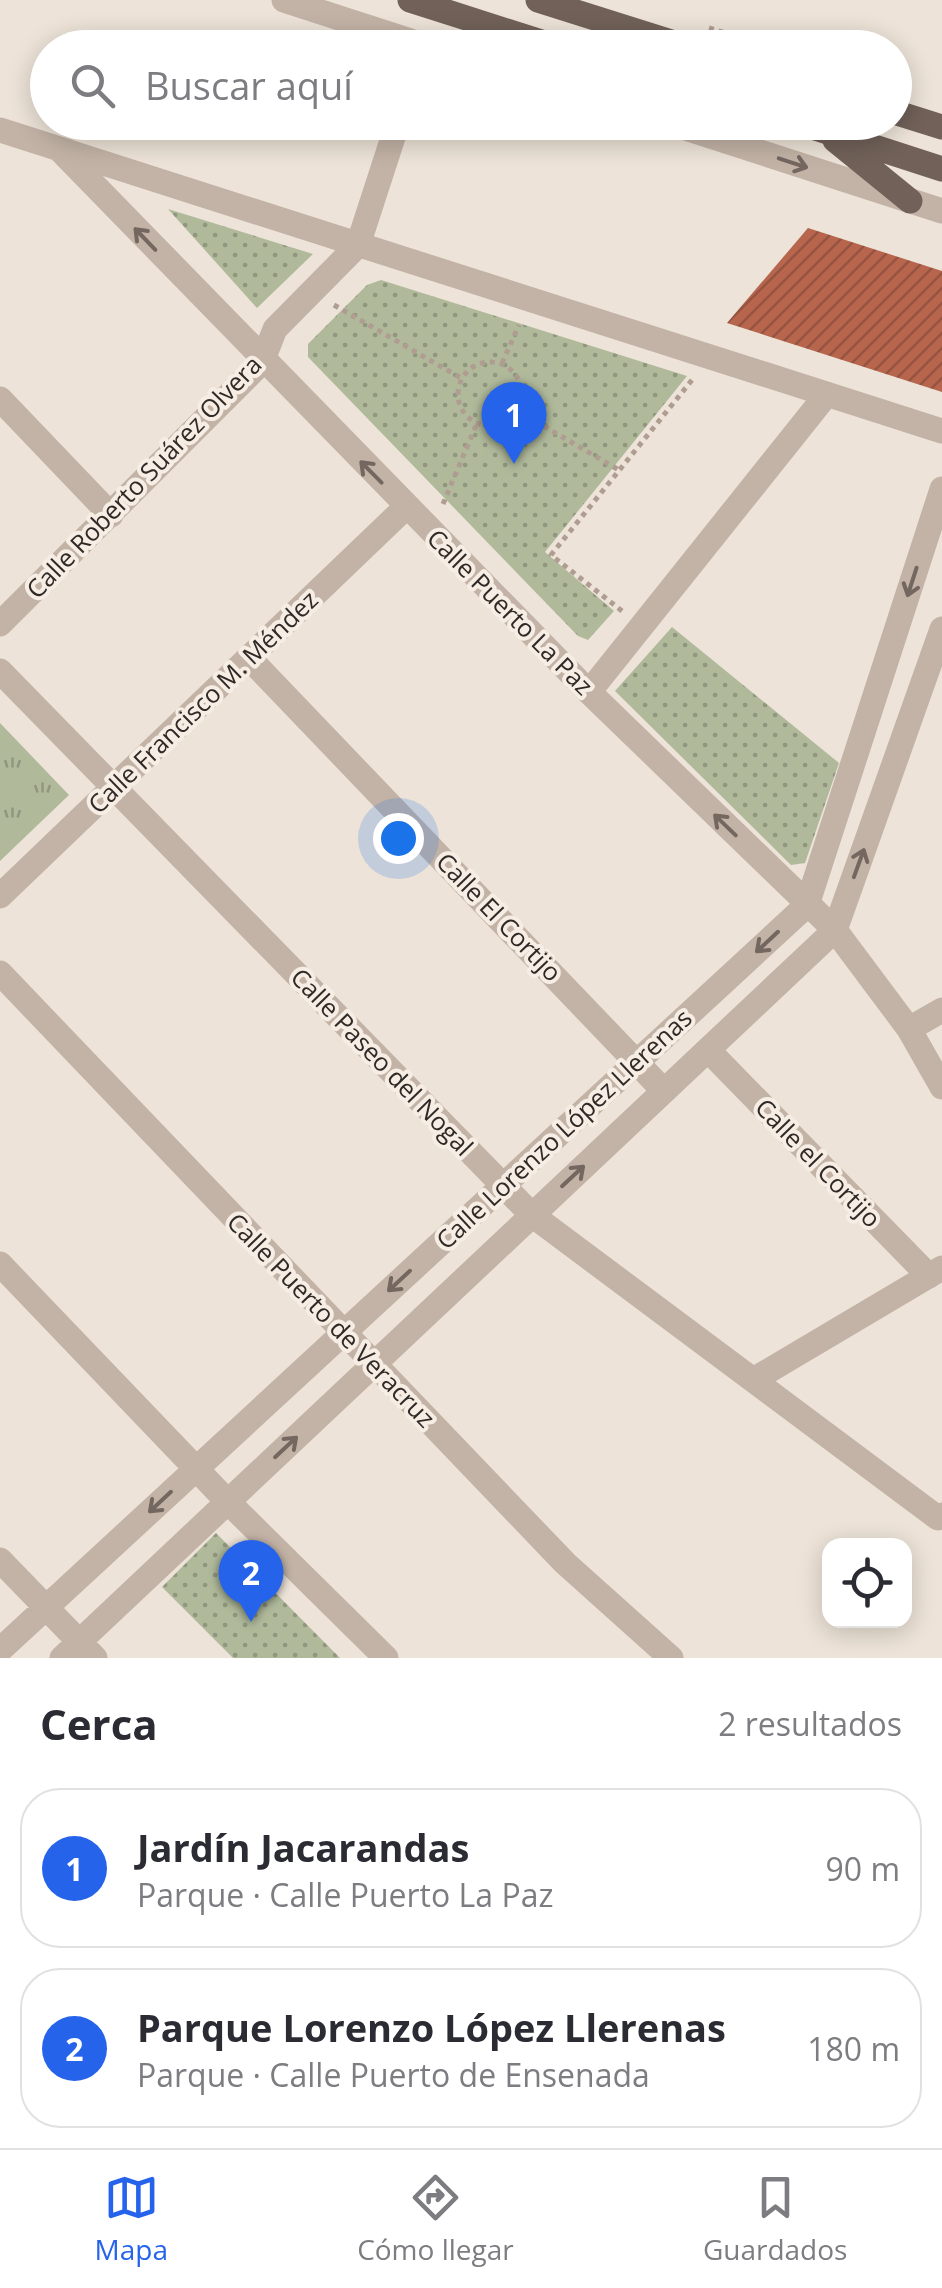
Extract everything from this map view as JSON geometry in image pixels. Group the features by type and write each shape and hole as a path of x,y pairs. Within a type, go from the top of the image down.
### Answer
{"main road":[{"path":"410,0 504,30"},
{"path":"538,0 633,30"},
{"path":"912,118 942,127"},
{"path":"835,140 910,201"},
{"path":"852,140 942,169"}],"street":[{"path":"284,0 377,30"},
{"path":"0,130 942,431"},
{"name":"Calle Roberto Suárez Olvera","path":"0,624 262,362 275,330 358,245 392,140"},
{"path":"722,140 942,211"},
{"name":"Calle Puerto La Paz","path":"60,150 262,362 588,692 835,930 909,1029 942,1087"},
{"path":"588,692 827,394"},
{"path":"0,399 111,515"},
{"name":"Calle Lorenzo López Llerenas","path":"0,1650 807,905 942,489"},
{"name":"Calle Francisco M. Méndez","path":"0,896 406,508"},
{"name":"Calle Lorenzo López Llerenas","path":"79,1653 228,1502 835,930 942,629"},
{"name":"Calle El Cortijo","path":"249,658 664,1090"},
{"name":"Calle Paseo del Nogal","path":"0,672 532,1215 938,1518 942,1516"},
{"name":"Calle Puerto de Veracruz","path":"0,973 565,1563 671,1658"},
{"path":"909,1029 942,1010"},
{"name":"Calle el Cortijo","path":"708,1050 936,1272"},
{"path":"0,1264 228,1502 386,1658"},
{"path":"753,1380 936,1272"},
{"path":"0,1560 46,1607 79,1653"}],"path":[{"path":"334,306 462,378"},
{"path":"502,363 524,314"},
{"path":"480,362 502,363 512,368 522,386 518,411 496,426 477,423 460,408 462,378 480,362"},
{"path":"624,613 552,555 701,368"},
{"path":"518,411 619,470"},
{"path":"442,506 477,423"}],"green space":[{"path":"168,209 313,254 257,308"},
{"path":"381,280 687,376 545,552 614,611 588,640 578,636 308,357 308,344 367,285"},
{"path":"672,627 839,763 805,863 791,865 615,691"},
{"path":"0,723 69,795 0,861"},
{"path":"216,1533 340,1658 233,1658 162,1587"}],"building":[{"path":"808,228 942,271 942,392 727,323"}],"place":[{"name":"Jardín Jacarandas","path":"514,464"},
{"name":"Parque Lorenzo López Llerenas","path":"251,1622"}]}
